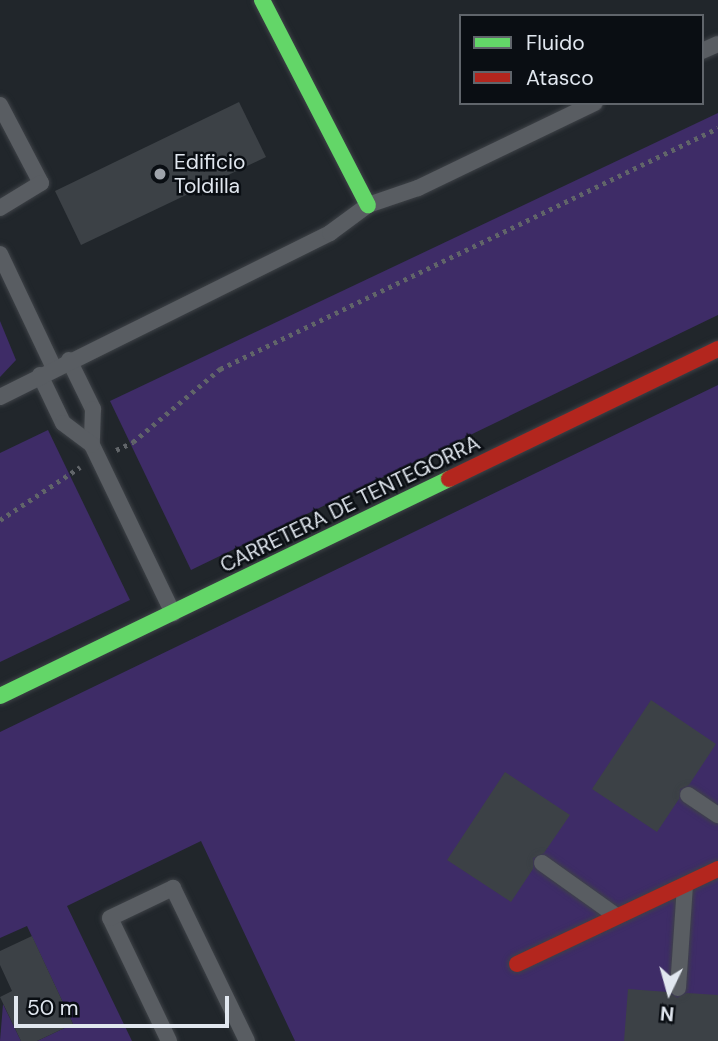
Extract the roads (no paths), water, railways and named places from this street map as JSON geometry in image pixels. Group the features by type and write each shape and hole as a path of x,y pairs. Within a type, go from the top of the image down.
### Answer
{"main road":[{"path":"262,0 368,205"},
{"name":"CARRETERA DE TENTEGORRA","path":"0,696 718,349"},
{"path":"517,964 718,869"}],"lane":[{"path":"0,105 41,183 0,208"},
{"path":"0,397 69,360 330,233 368,205 418,188 591,105"},
{"path":"0,254 47,372 63,423 92,445 173,613"},
{"path":"69,360 93,409 92,445"},
{"path":"688,795 718,816"},
{"path":"542,863 617,916"},
{"path":"678,988 685,884"},
{"path":"169,1041 110,918 173,888 247,1041"}],"place":[{"name":"Edificio Toldilla","path":"160,174"}]}
